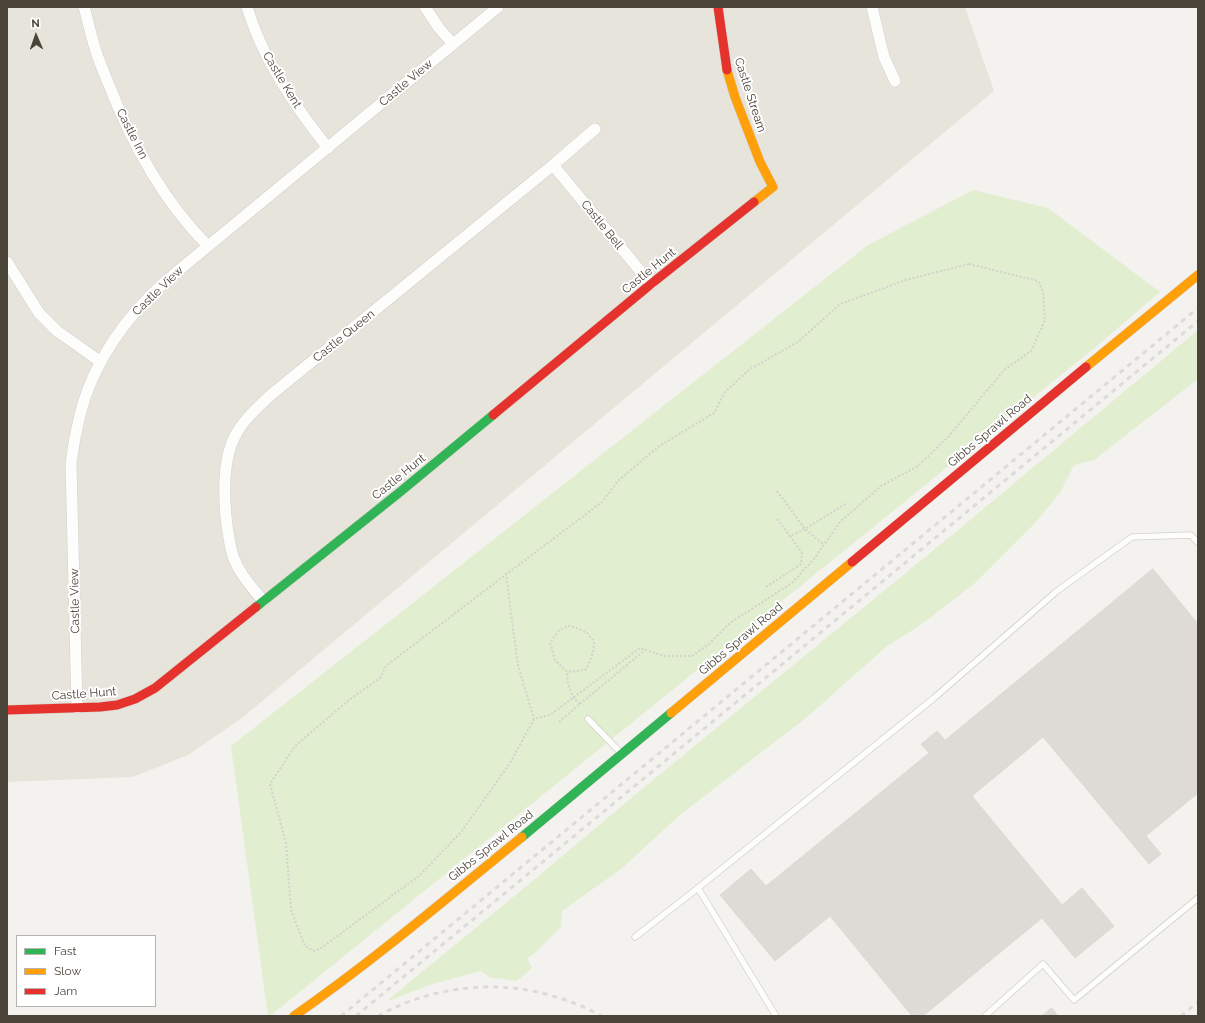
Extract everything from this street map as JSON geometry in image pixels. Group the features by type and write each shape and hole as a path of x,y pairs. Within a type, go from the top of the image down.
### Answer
{"main road":[{"name":"Castle Stream","path":"718,7 728,73 760,162 773,187"},
{"name":"Castle Hunt","path":"7,710 100,707 117,705 135,699 155,688 400,492 650,284 773,187"},
{"name":"Gibbs Sprawl Road","path":"294,1016 327,993 428,913 622,754 960,471 1198,275"}],"street":[{"name":"Castle Inn","path":"84,7 96,50 118,110 127,129 160,186 191,229 208,246"},
{"name":"Castle Kent","path":"247,7 251,22 282,85 307,122 328,148"},
{"path":"425,7 439,28 453,44"},
{"name":"Castle View","path":"77,708 71,463 74,438 88,389 116,336 134,312 154,291 498,7"},
{"path":"872,7 884,57 895,81"},
{"name":"Castle Queen","path":"263,601 241,574 232,555 225,516 228,460 233,439 245,420 272,394 595,129"},
{"name":"Castle Bell","path":"553,165 650,284"},
{"path":"7,262 35,307 48,322 57,331 101,362"}],"lane":[{"path":"635,936 698,888 934,698 1057,590 1132,536 1191,535 1198,543"},
{"path":"588,719 622,754"},
{"path":"698,888 776,1016"},
{"path":"985,1016 1042,964 1074,1000 1198,898"}],"path":[{"path":"506,574 518,665 534,718 510,763 462,831 419,876 322,948 314,950 305,946 291,910 286,843 270,784 295,746 349,700 380,678 386,666 506,574 602,502 618,481 658,447 714,413 725,392 750,369 798,342 840,304 909,279 968,264 1038,281 1043,291 1045,320 1031,351 1004,370 949,436 918,466 881,486 840,522 823,544 814,559 792,583 730,623 709,644 692,656 664,656 640,648 550,715 534,718"},
{"path":"777,491 805,529 823,544"},
{"path":"790,536 805,529 847,503"},
{"path":"766,587 801,564 802,553 777,518"},
{"path":"567,672 585,670 594,650 594,641 587,633 577,628 568,626 560,630 550,643 555,660 567,672 568,684 573,697 580,704"},
{"path":"559,722 646,650"}],"shaded area":[{"path":"7,7 965,7 994,91 242,718 188,755 133,777 7,782"}],"green space":[{"path":"973,190 1048,208 1160,292 1098,345 270,1016 268,1016 231,746 868,245"},
{"path":"1198,330 1198,379 1094,460 1074,465 1060,493 1035,523 975,583 922,624 886,647 806,718 681,814 621,869 562,911 561,927 534,954 527,958 532,968 517,981 489,977 481,971 429,985 389,1001 389,999 636,794 952,535"}],"building":[{"path":"1153,569 1198,624 1198,793 1146,836 1161,854 1149,864 1043,737 972,796 1062,905 1082,888 1114,926 1075,958 1042,918 923,1016 912,1016 830,916 775,961 720,895 751,869 766,886 929,753 921,744 937,731 945,740"},
{"path":"1052,1008 1058,1016 1042,1016"}],"railway":[{"path":"341,1016 1198,308"},
{"path":"356,1016 1198,321"},
{"path":"378,1016 420,998 443,992 467,988 490,987 514,988 537,992 570,1002 602,1016"},
{"path":"1181,1016 1198,1002"}],"traffic: fast":[{"path":"256,607 400,492 493,415"},
{"path":"522,837 671,713"}],"traffic: slow":[{"path":"727,70 735,97 760,162 773,187 754,202"},
{"path":"1086,367 1198,275"},
{"path":"671,713 852,562"},
{"path":"294,1016 381,951 522,837"}],"traffic: jam":[{"path":"718,7 727,70"},
{"path":"493,415 651,284 754,202"},
{"path":"852,562 1086,367"},
{"path":"7,710 100,707 117,705 135,699 155,688 256,607"}]}
